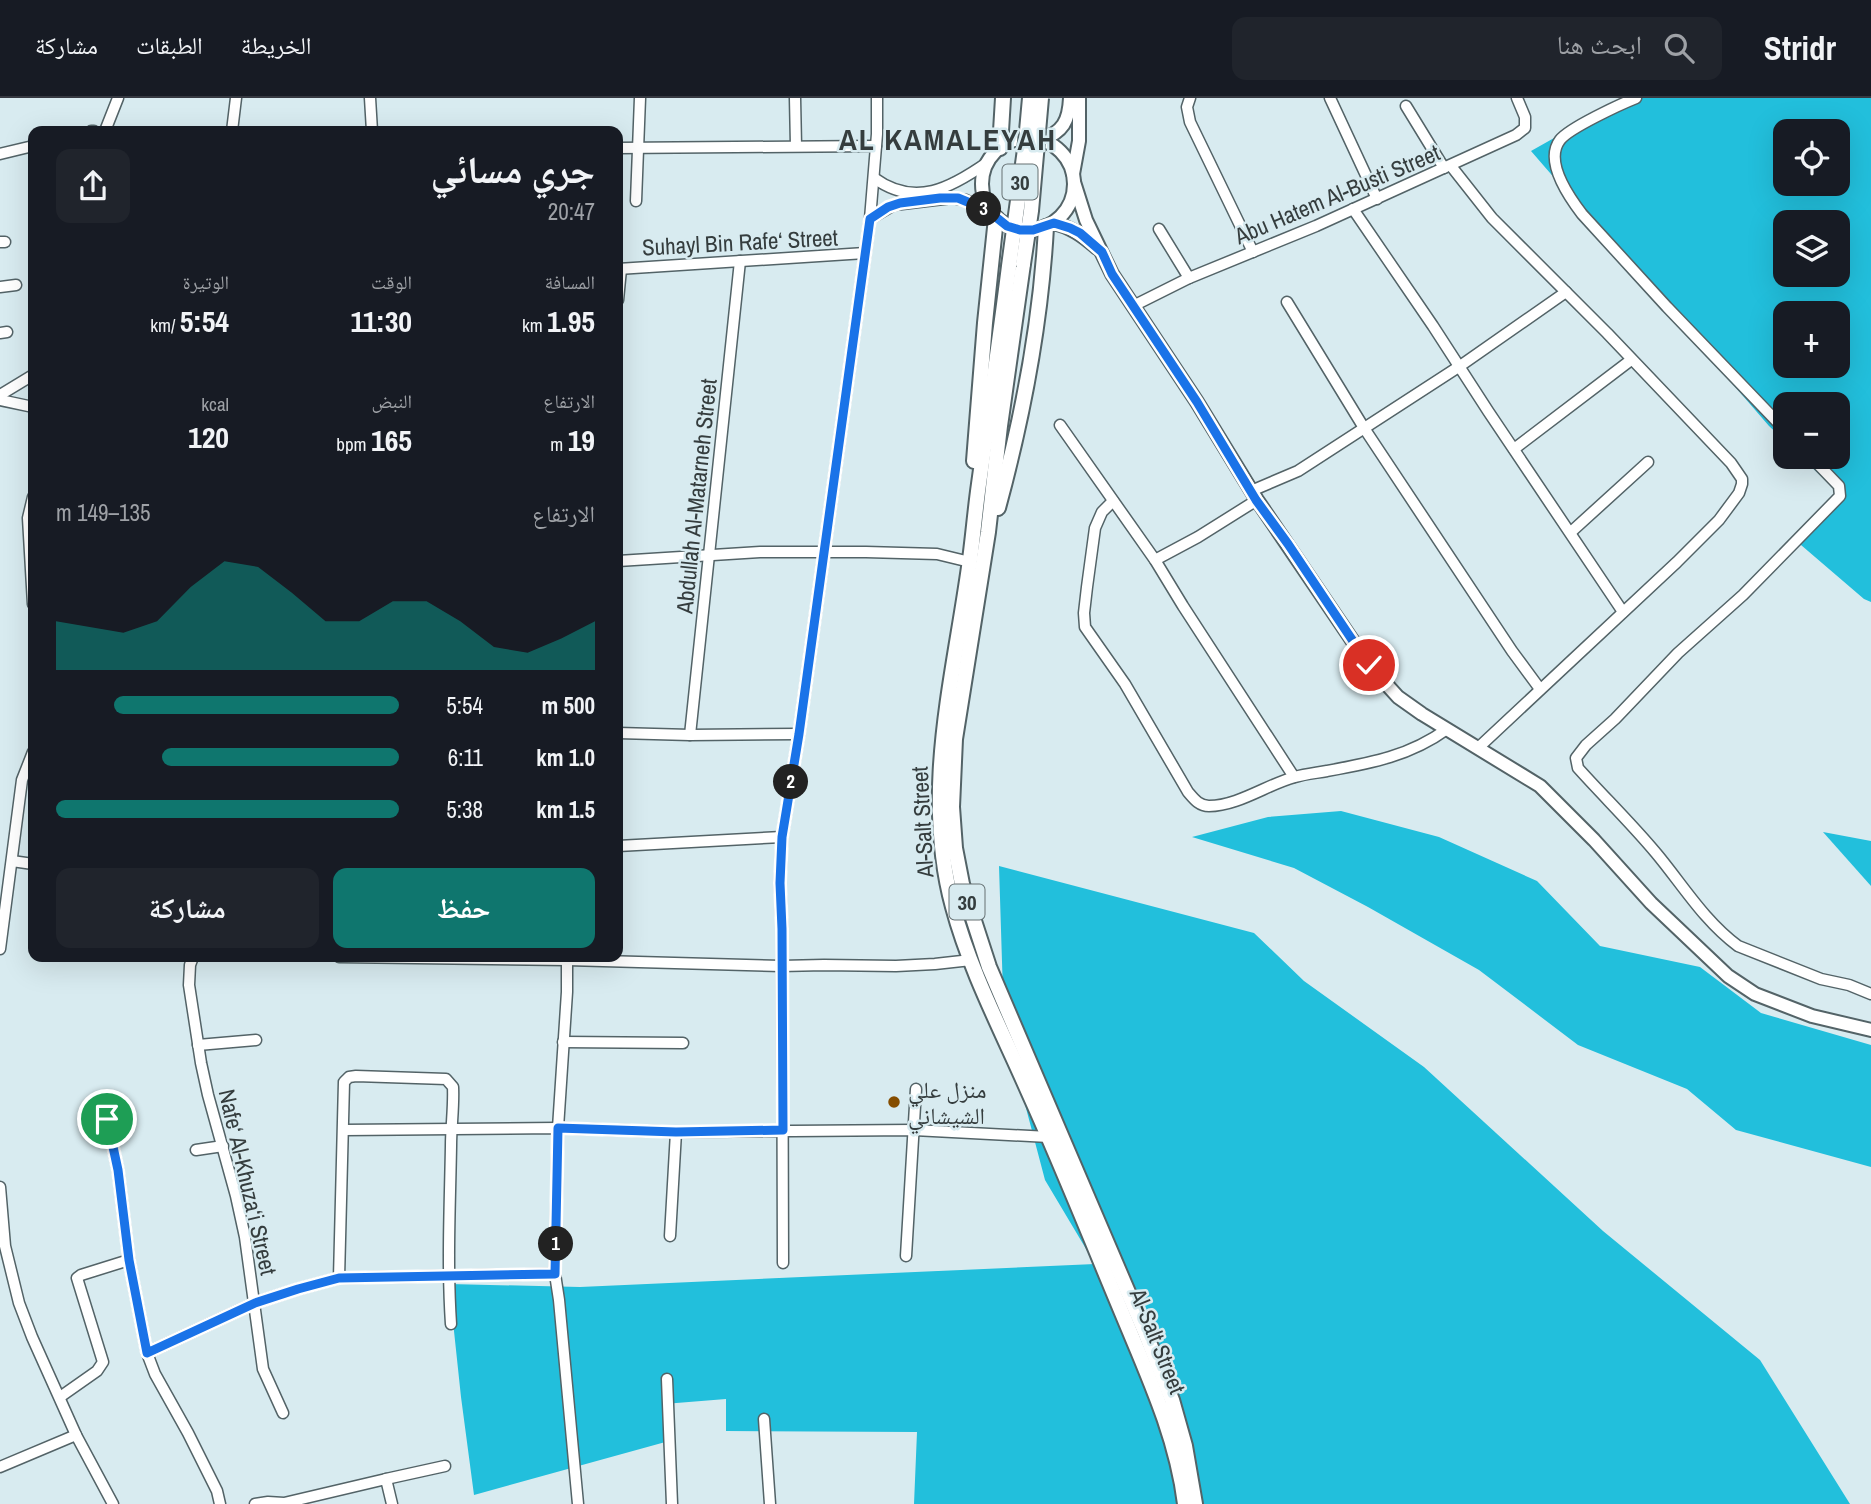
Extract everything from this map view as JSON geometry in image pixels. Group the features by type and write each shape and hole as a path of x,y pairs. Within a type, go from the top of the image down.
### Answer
{"main road":[{"path":"1000,148 1003,98"},
{"name":"Al-Salt Street","path":"1030,98 1016,265 988,532 962,686 953,765 955,848 972,920 989,967 1164,1380 1185,1446 1195,1504"},
{"name":"Al-Salt Street","path":"1041,98 1034,187 1016,265 944,728 939,780 943,860 952,904 971,960 1049,1137 1159,1401 1185,1504"},
{"path":"1041,140 1054,134 1065,123 1070,98"},
{"path":"988,532 1003,489 1023,407 1050,225 1067,209 1072,198 1079,141 1079,98"},
{"path":"1102,252 1070,228 1050,225 1033,230 1020,230 1007,226 994,216 984,198 982,183 988,162 1000,148 1012,141 1026,138 1041,140 1062,153 1074,179 1086,220 1102,252 1112,274 1197,402 1254,496 1369,665 1398,697 1422,715 1540,786 1651,903 1728,976 1755,994 1812,1016 1871,1030"},
{"path":"975,515 974,454 994,216"}],"street":[{"path":"107,126 118,98"},
{"path":"233,126 236,98"},
{"path":"370,98 372,126"},
{"path":"636,201 640,98"},
{"path":"795,98 796,146"},
{"path":"783,1263 780,883 782,837 799,734 870,219 877,98"},
{"path":"1190,98 1187,107 1190,122 1253,252"},
{"path":"1330,98 1377,199"},
{"name":"Abu Hatem Al-Busti Street","path":"1133,306 1189,278 1377,199 1522,131 1526,121 1517,98"},
{"path":"1636,98 1560,139 1556,152 1559,177 1582,214 1773,417"},
{"path":"1406,106 1427,143 1492,218 1731,463 1742,480 1739,494 1719,520 1572,662 1478,748"},
{"path":"623,148 876,146"},
{"path":"0,154 28,147"},
{"path":"870,219 894,205 923,197 952,184 988,162"},
{"path":"874,178 894,190 923,197 958,198 994,216"},
{"path":"1353,209 1623,612"},
{"path":"1159,229 1189,278"},
{"name":"Suhayl Bin Rafe‘ Street","path":"623,269 865,253"},
{"name":"Abdullah Al-Matarneh Street","path":"690,735 740,261"},
{"path":"0,287 16,285"},
{"path":"1155,560 1198,537 1254,496 1298,471 1460,366 1566,292"},
{"path":"1287,302 1364,428 1540,689"},
{"path":"1514,449 1632,360"},
{"path":"0,398 28,378"},
{"path":"0,398 28,406"},
{"path":"1060,425 1155,560 1294,777"},
{"path":"1571,532 1648,462"},
{"path":"1823,469 1839,486 1840,496 1744,595 1678,653 1615,719 1577,754 1576,763 1580,771 1641,836 1710,920 1738,946 1821,979 1849,985 1871,994"},
{"path":"1113,501 1102,512 1095,528 1084,613 1085,627 1125,684 1188,792 1202,806 1219,805 1294,777 1392,757 1429,742 1447,729"},
{"path":"623,561 760,552 824,552 937,554 970,562"},
{"path":"623,733 799,734"},
{"path":"0,950 22,780 28,765"},
{"path":"623,846 782,837"},
{"path":"12,861 28,863"},
{"path":"623,960 781,966 896,966 971,960"},
{"name":"Nafe‘ Al-Khuza‘i Street","path":"191,962 189,985 198,1045 208,1095 245,1237 263,1369 283,1413"},
{"path":"567,962 558,1128 555,1274 578,1504"},
{"path":"198,1045 256,1040"},
{"path":"563,1042 683,1043"},
{"path":"339,1278 344,1082 349,1077 356,1076 446,1079 453,1087 448,1276 451,1324"},
{"path":"906,1256 916,1089"},
{"path":"107,1119 118,1170 129,1260 147,1353 155,1374 217,1491 220,1504"},
{"path":"344,1130 914,1130 1049,1137"},
{"path":"670,1236 676,1132"},
{"path":"196,1150 223,1146"},
{"path":"0,1187 3,1247 23,1314 76,1435 113,1504"},
{"path":"60,1397 97,1371 103,1362 77,1281 79,1276 129,1260"},
{"path":"147,1353 255,1303 339,1278 555,1274"},
{"path":"667,1379 672,1504"},
{"path":"764,1419 770,1504"},
{"path":"0,1467 76,1435"},
{"path":"255,1504 284,1503 445,1466"},
{"path":"386,1479 392,1504"}],"shaded area":[{"path":"1625,98 1871,98 1871,602 1864,599 1794,539 1845,499 1814,469 1850,469 1850,392 1773,392 1773,430 1531,151"},
{"path":"1341,811 1439,837 1537,881 1600,946 1700,967 1761,1013 1871,1045 1871,1167 1736,1130 1687,1089 1578,1045 1479,970 1368,907 1294,868 1192,837 1268,817"},
{"path":"1823,832 1871,841 1871,886"},
{"path":"999,866 1254,933 1304,981 1424,1067 1603,1231 1760,1360 1850,1504 914,1504 917,1432 726,1431 726,1399 664,1404 669,1441 474,1495 449,1284 580,1287 1095,1264 1045,1180 1004,1025"}],"place":[{"name":"منزل علي الشيشاني","path":"894,1102"}],"district":[{"name":"AL KAMALEYAH","path":"948,139"}],"route":[{"path":"107,1119 116,1155 129,1260 147,1353 255,1303 339,1278 555,1274 558,1128 676,1132 783,1130 780,883 782,837 799,734 870,219 894,205 958,198 992,214 1007,226 1020,230 1033,230 1054,223 1062,225 1080,233 1102,252 1112,274 1197,402 1256,500 1369,665"}]}
